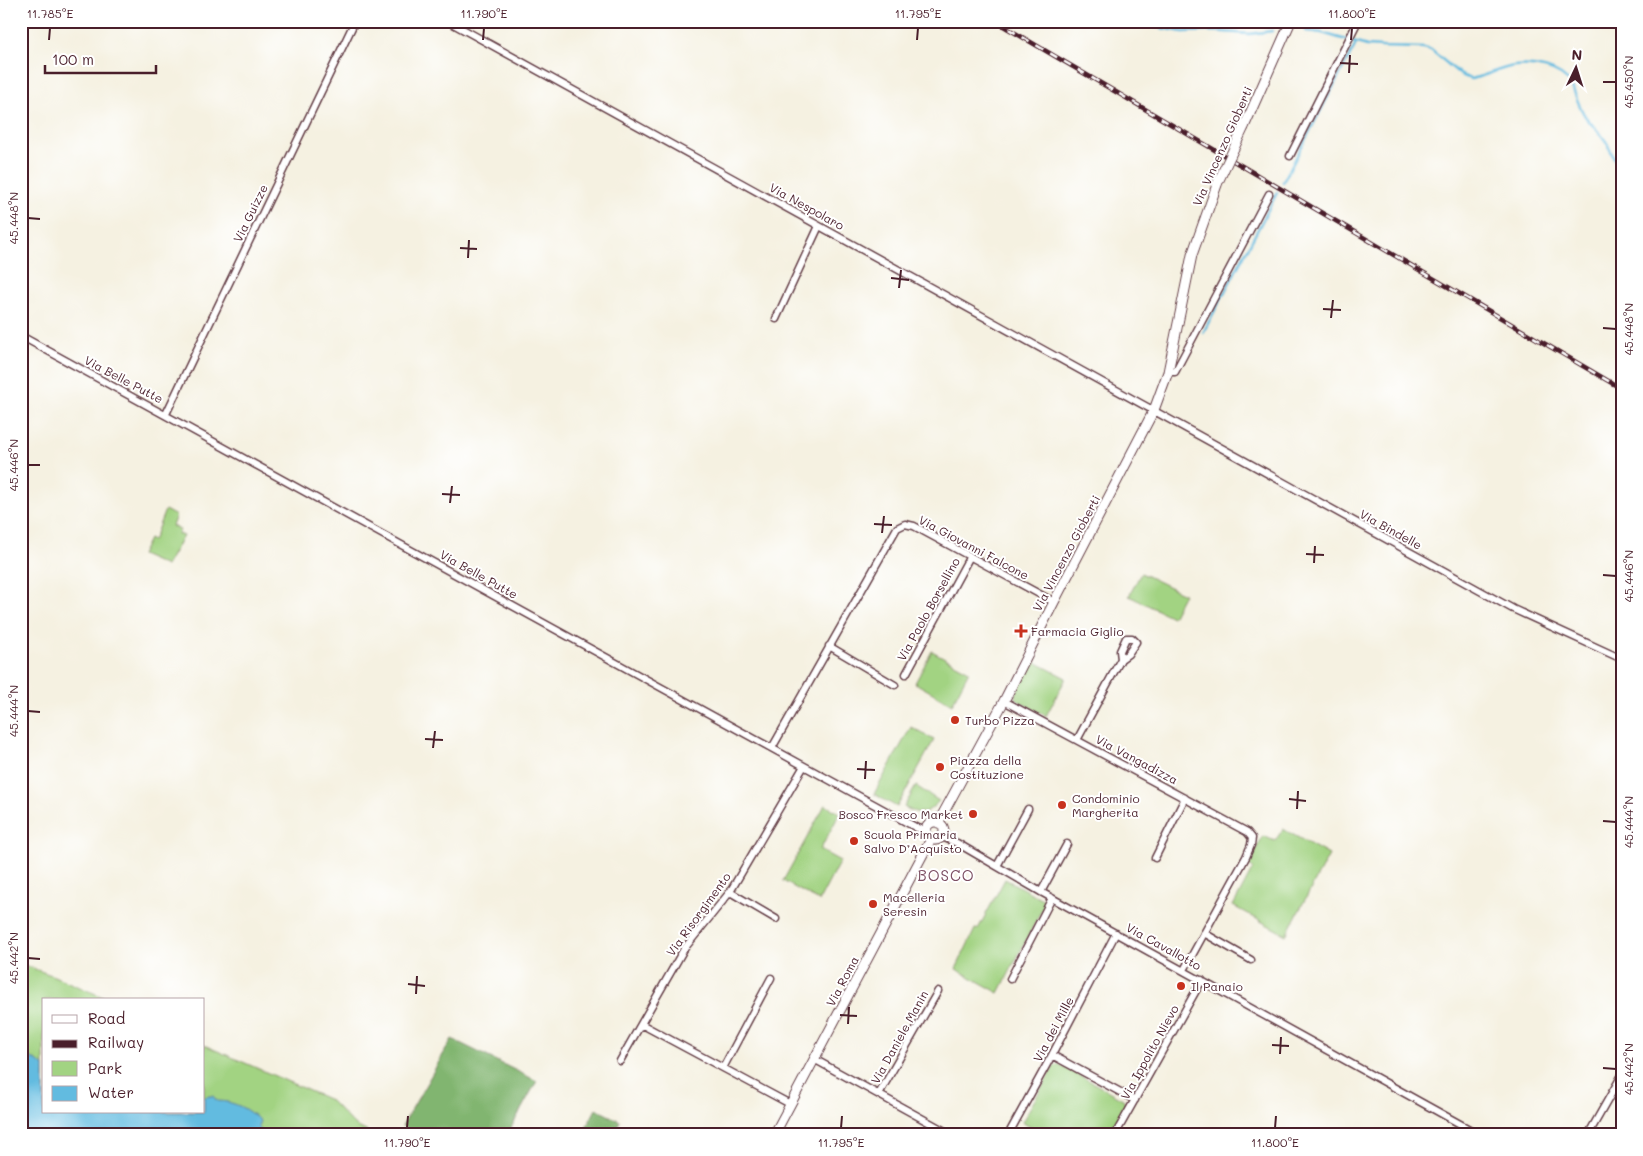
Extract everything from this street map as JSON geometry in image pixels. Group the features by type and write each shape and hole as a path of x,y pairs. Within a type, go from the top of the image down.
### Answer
{"street":[{"name":"Via Guizze","path":"166,414 355,21"},
{"name":"Via Nespolaro","path":"448,21 1154,410"},
{"name":"Via Vincenzo Gioberti","path":"938,823 1004,701 1154,410 1168,372 1192,255 1218,182 1291,21"},
{"path":"1290,156 1358,21"},
{"name":"Via Vincenzo Gioberti","path":"1168,372 1175,372 1269,194"},
{"path":"776,319 819,226"},
{"name":"Via Belle Putte","path":"21,336 917,828 926,830"},
{"name":"Via Bindelle","path":"1154,410 1512,609 1622,659"},
{"name":"Via Giovanni Falcone","path":"772,748 897,528 905,524 914,526 1054,602"},
{"name":"Via Paolo Borsellino","path":"906,674 970,556"},
{"path":"829,646 895,685"},
{"name":"Via Vangadizza","path":"1077,740 1121,659"},
{"name":"Via Vangadizza","path":"1004,701 1247,832 1252,838 1252,845 1184,970"},
{"name":"Via Risorgimento","path":"620,1061 684,949 730,892 804,766"},
{"name":"Via Vangadizza","path":"1155,858 1185,798"},
{"path":"997,866 1028,809"},
{"path":"938,823 944,829 942,837 937,840 931,839 927,835 926,830 930,824 938,823"},
{"name":"Via Cavallotto","path":"942,837 957,843 1041,892 1480,1135"},
{"name":"Via Roma","path":"774,1135 931,839"},
{"path":"1041,892 1067,844"},
{"path":"730,892 776,919"},
{"path":"1010,979 1052,898"},
{"name":"Via dei Mille","path":"1008,1135 1116,933"},
{"path":"1204,933 1251,960"},
{"path":"723,1068 771,978"},
{"name":"Via Ippolito Nievo","path":"1115,1135 1202,980"},
{"name":"Via Daniele Manin","path":"880,1094 938,991"},
{"path":"641,1024 790,1104"},
{"path":"1052,1055 1135,1100"},
{"name":"Via Daniele Manin","path":"814,1059 952,1135"},
{"path":"1588,1135 1622,1075"}],"green space":[{"path":"165,510 176,516 172,526 180,530 178,534 183,536 166,566 141,555 149,539 153,541"},
{"path":"1141,573 1184,594 1172,617 1129,596"},
{"path":"932,651 969,671 952,704 915,683"},
{"path":"1033,661 1066,678 1046,716 1016,698 1016,693"},
{"path":"911,727 934,740 897,807 874,794"},
{"path":"916,786 939,801 931,809 915,812 904,807"},
{"path":"825,805 840,813 820,850 840,861 819,901 783,881"},
{"path":"1283,829 1329,855 1286,935 1233,906 1253,868 1248,864 1263,836 1275,841"},
{"path":"1005,879 1046,901 999,993 956,969 975,929 978,929"},
{"path":"21,964 105,998 42,998 42,1114 205,1114 205,1045 330,1100 354,1125 374,1135 21,1135"},
{"path":"452,1039 537,1081 507,1135 421,1135 402,1126"},
{"path":"1057,1065 1123,1099 1126,1106 1110,1135 1043,1135 1022,1122 1054,1066"},
{"path":"596,1109 620,1121 613,1135 582,1135"}],"water":[{"path":"21,1051 42,1065 42,1114 205,1114 205,1098 213,1096 217,1101 235,1104 251,1113 260,1121 258,1127 265,1135 21,1135"}],"waterway":[{"path":"1141,21 1155,27 1183,32 1212,31 1249,34 1272,31"},
{"path":"1306,31 1322,33 1367,46 1424,48 1431,50 1461,75 1471,79 1515,66 1546,68 1553,71 1566,79 1571,85 1583,112 1605,139 1615,161 1622,170"},
{"path":"1283,182 1356,44"},
{"path":"1203,333 1277,193"}],"railway":[{"path":"995,21 1622,389"}],"place":[{"name":"Farmacia Giglio","path":"1021,631"},
{"name":"Turbo Pizza","path":"955,720"},
{"name":"Piazza della Costituzione","path":"940,767"},
{"name":"Condominio Margherita","path":"1062,805"},
{"name":"Bosco Fresco Market","path":"973,814"},
{"name":"Scuola Primaria Salvo D’Acquisto","path":"854,841"},
{"name":"Macelleria Seresin","path":"873,904"},
{"name":"Il Panaio","path":"1181,986"}],"district":[{"name":"BOSCO","path":"946,875"}]}
